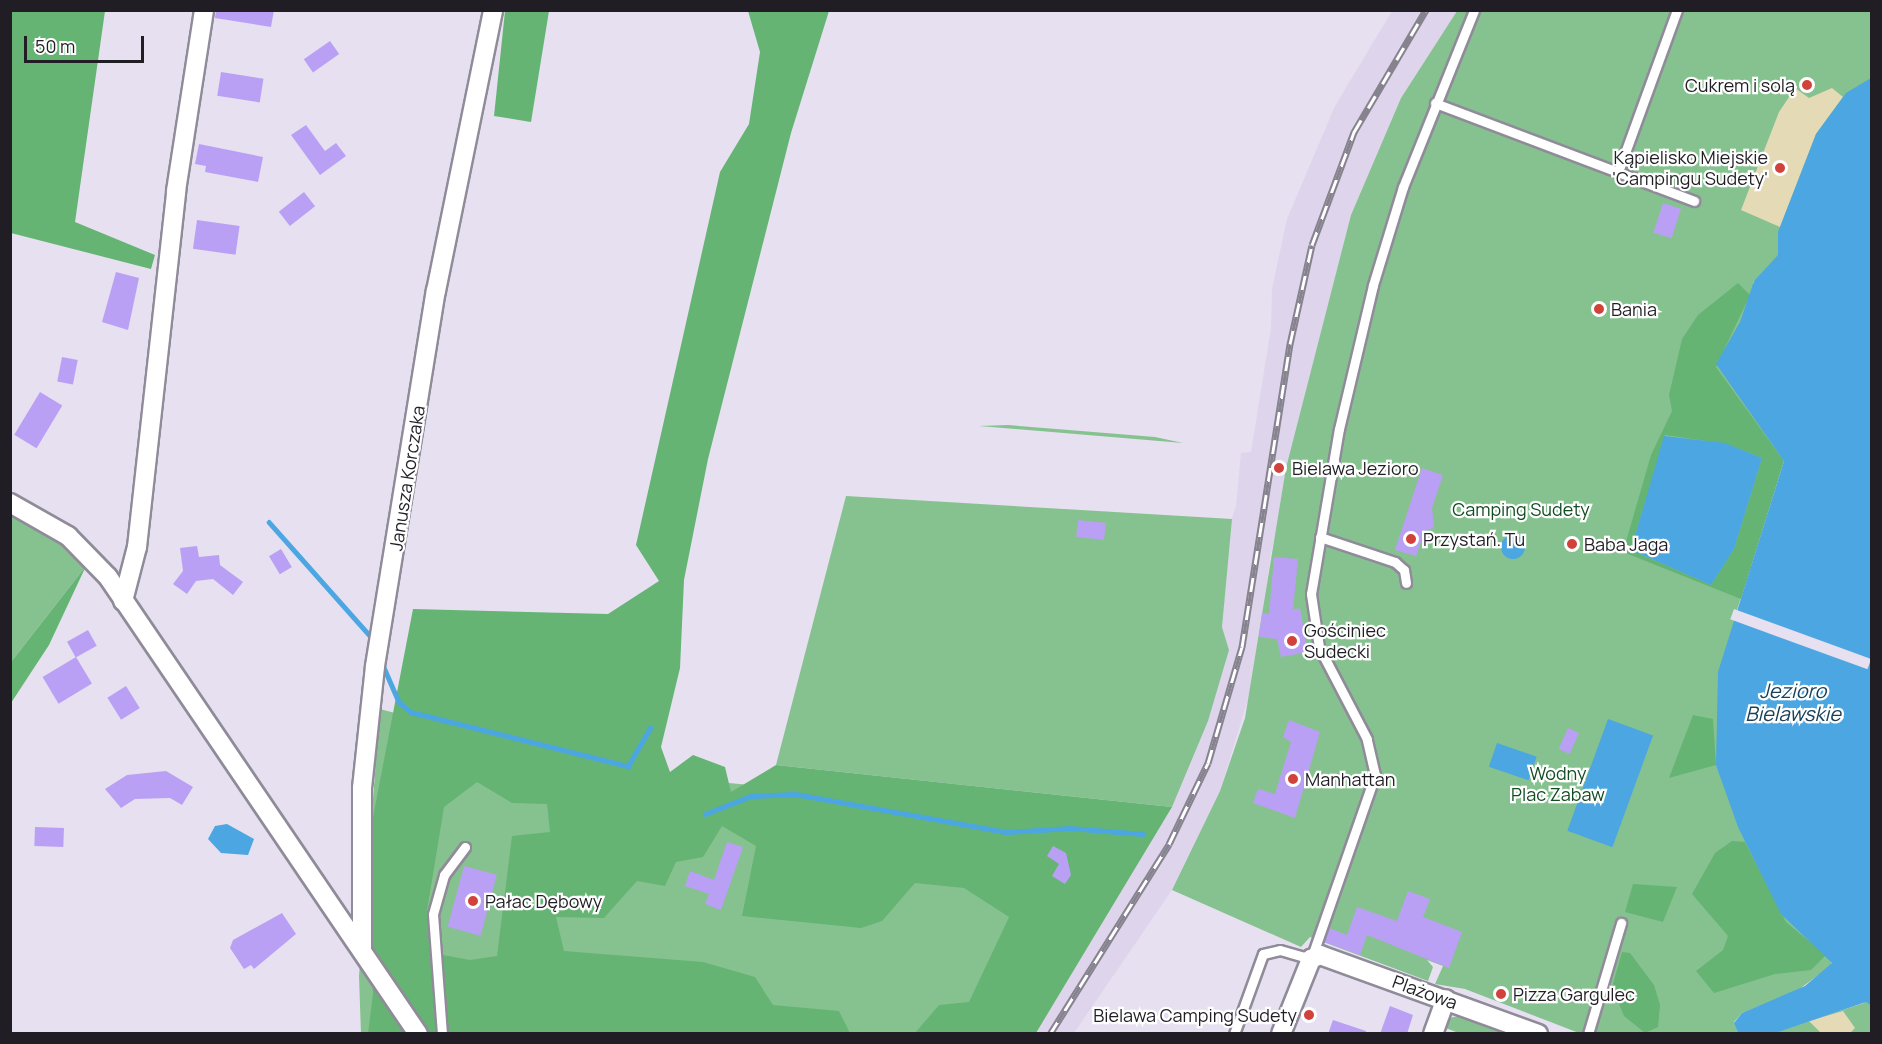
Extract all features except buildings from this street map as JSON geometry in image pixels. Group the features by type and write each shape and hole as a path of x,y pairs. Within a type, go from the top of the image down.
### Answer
{"street":[{"path":"123,601 137,547 177,191 204,10"},
{"name":"Janusza Korczaka","path":"362,951 362,788 375,666 436,291 493,10"},
{"path":"10,503 91,556 418,1034"},
{"path":"341,921 362,897"},
{"name":"Plażowa","path":"1311,959 1333,958 1538,1034"},
{"path":"1281,1034 1311,959"},
{"path":"1433,1034 1446,999"}],"lane":[{"path":"1234,1034 1263,954 1280,950 1311,959 1375,775 1366,739 1319,647 1311,594 1320,537 1373,285 1435,103 1474,10"},
{"path":"1618,172 1677,10"},
{"path":"1435,103 1694,201"},
{"path":"1320,537 1395,562 1404,570 1406,583"},
{"path":"442,1034 433,914 444,875 465,847"},
{"path":"1588,1034 1622,923"}],"shaded area":[{"path":"1392,11 1457,11 1401,98 1351,215 1271,553 1253,683 1220,791 1172,890 1074,1033 1031,1034 1172,807 1229,650 1222,627 1227,533 1236,506 1241,453 1251,452 1271,328 1272,289 1287,219 1335,106"}],"green space":[{"path":"11,10 105,11 75,222 155,255 151,269 11,233"},
{"path":"505,11 549,11 531,122 494,116"},
{"path":"748,11 829,11 791,133 708,459 684,580 680,668 661,747 670,772 693,755 725,767 731,792 776,765 1172,807 1036,1033 915,1033 939,1005 969,1002 1009,917 964,888 915,883 882,921 861,928 742,916 756,846 722,826 703,857 676,862 665,886 637,881 604,918 556,917 564,951 703,962 755,977 773,1005 839,1011 850,1033 368,1034 373,993 365,859 413,609 608,614 659,581 636,545 720,172 749,124 760,52","holes":["477,782 512,803 547,804 550,832 512,836 497,956 470,960 432,953 427,911 444,807"]},
{"name":"Camping Sudety","path":"1457,11 1871,11 1871,99 1813,143 1779,231 1788,254 1753,282 1784,459 1737,610 1832,965 1798,990 1742,1013 1734,1022 1738,1033 1579,1033 1465,989 1435,984 1443,966 1427,960 1433,967 1428,981 1310,937 1301,947 1172,890 1220,791 1245,718 1286,468 1351,215 1401,98"},
{"path":"1738,283 1750,295 1716,367 1784,461 1741,599 1623,552 1651,455 1672,411 1669,395 1682,339 1698,315","holes":["1665,435 1727,444 1762,458 1734,549 1711,585 1631,550"]},
{"path":"1008,425 1155,437 1183,443 979,426"},
{"path":"846,496 1232,519 1222,627 1229,650 1208,721 1172,807 776,765"},
{"path":"11,513 53,537 86,566 11,662"},
{"path":"86,566 49,645 11,703 11,662"},
{"path":"380,709 620,773 1162,823 1034,1033 361,1034 359,976"},
{"path":"1693,715 1713,719 1716,765 1669,778"},
{"path":"1732,841 1745,842 1786,922 1826,955 1811,970 1775,974 1714,993 1696,971 1723,950 1728,936 1692,894 1715,853"},
{"path":"1633,884 1677,887 1663,922 1625,912"},
{"path":"1622,952 1630,953 1654,985 1660,1005 1658,1027 1645,1033 1624,1016 1612,987"},
{"path":"1871,993 1871,1033 1769,1034 1864,1003"},
{"path":"1459,1016 1507,1033 1456,1032 1441,1026 1444,1019"}],"sand":[{"name":"Kąpielisko Miejskie 'Campingu Sudety'","path":"1795,88 1809,98 1832,88 1843,97 1816,134 1780,227 1741,210 1779,112"},
{"path":"1843,1011 1855,1028 1850,1033 1821,1033 1809,1021"}],"water":[{"name":"Jezioro Bielawskie","path":"1871,78 1871,1005 1866,1002 1778,1032 1738,1033 1734,1023 1742,1013 1805,986 1832,963 1781,914 1738,827 1716,765 1718,672 1784,461 1716,364 1740,322 1754,281 1778,255 1778,232 1816,134 1846,93"},
{"path":"1664,436 1725,443 1762,458 1734,549 1711,585 1631,550"},
{"path":"1513,535 1522,538 1525,547 1522,556 1513,559 1504,556 1501,547 1504,538"},
{"path":"1608,719 1653,735 1612,847 1567,831"},
{"path":"1497,743 1537,757 1529,780 1489,767"},
{"path":"227,824 254,839 248,855 221,853 208,839 215,826"}],"pier":[{"path":"1734,609 1871,659 1867,669 1730,619"}],"waterway":[{"path":"269,522 372,638"},
{"path":"382,663 399,702 411,712 628,766 650,728"},
{"path":"705,814 751,796 795,794 1006,832 1070,828 1143,834"}],"railway":[{"path":"1050,1034 1169,844 1208,763 1242,647 1290,344 1312,245 1354,132 1426,10"}],"place":[{"name":"Cukrem i solą","path":"1807,85"},
{"name":"Kąpielisko Miejskie 'Campingu Sudety'","path":"1780,168"},
{"name":"Bania","path":"1599,309"},
{"name":"Bielawa Jezioro","path":"1279,468"},
{"name":"Przystań. Tu","path":"1411,539"},
{"name":"Baba Jaga","path":"1572,544"},
{"name":"Gościniec Sudecki","path":"1292,641"},
{"name":"Manhattan","path":"1293,779"},
{"name":"Pałac Dębowy","path":"473,901"},
{"name":"Pizza Gargulec","path":"1501,994"},
{"name":"Bielawa Camping Sudety","path":"1309,1015"}],"park label":[{"name":"Wodny Plac Zabaw","path":"1558,784"}]}
